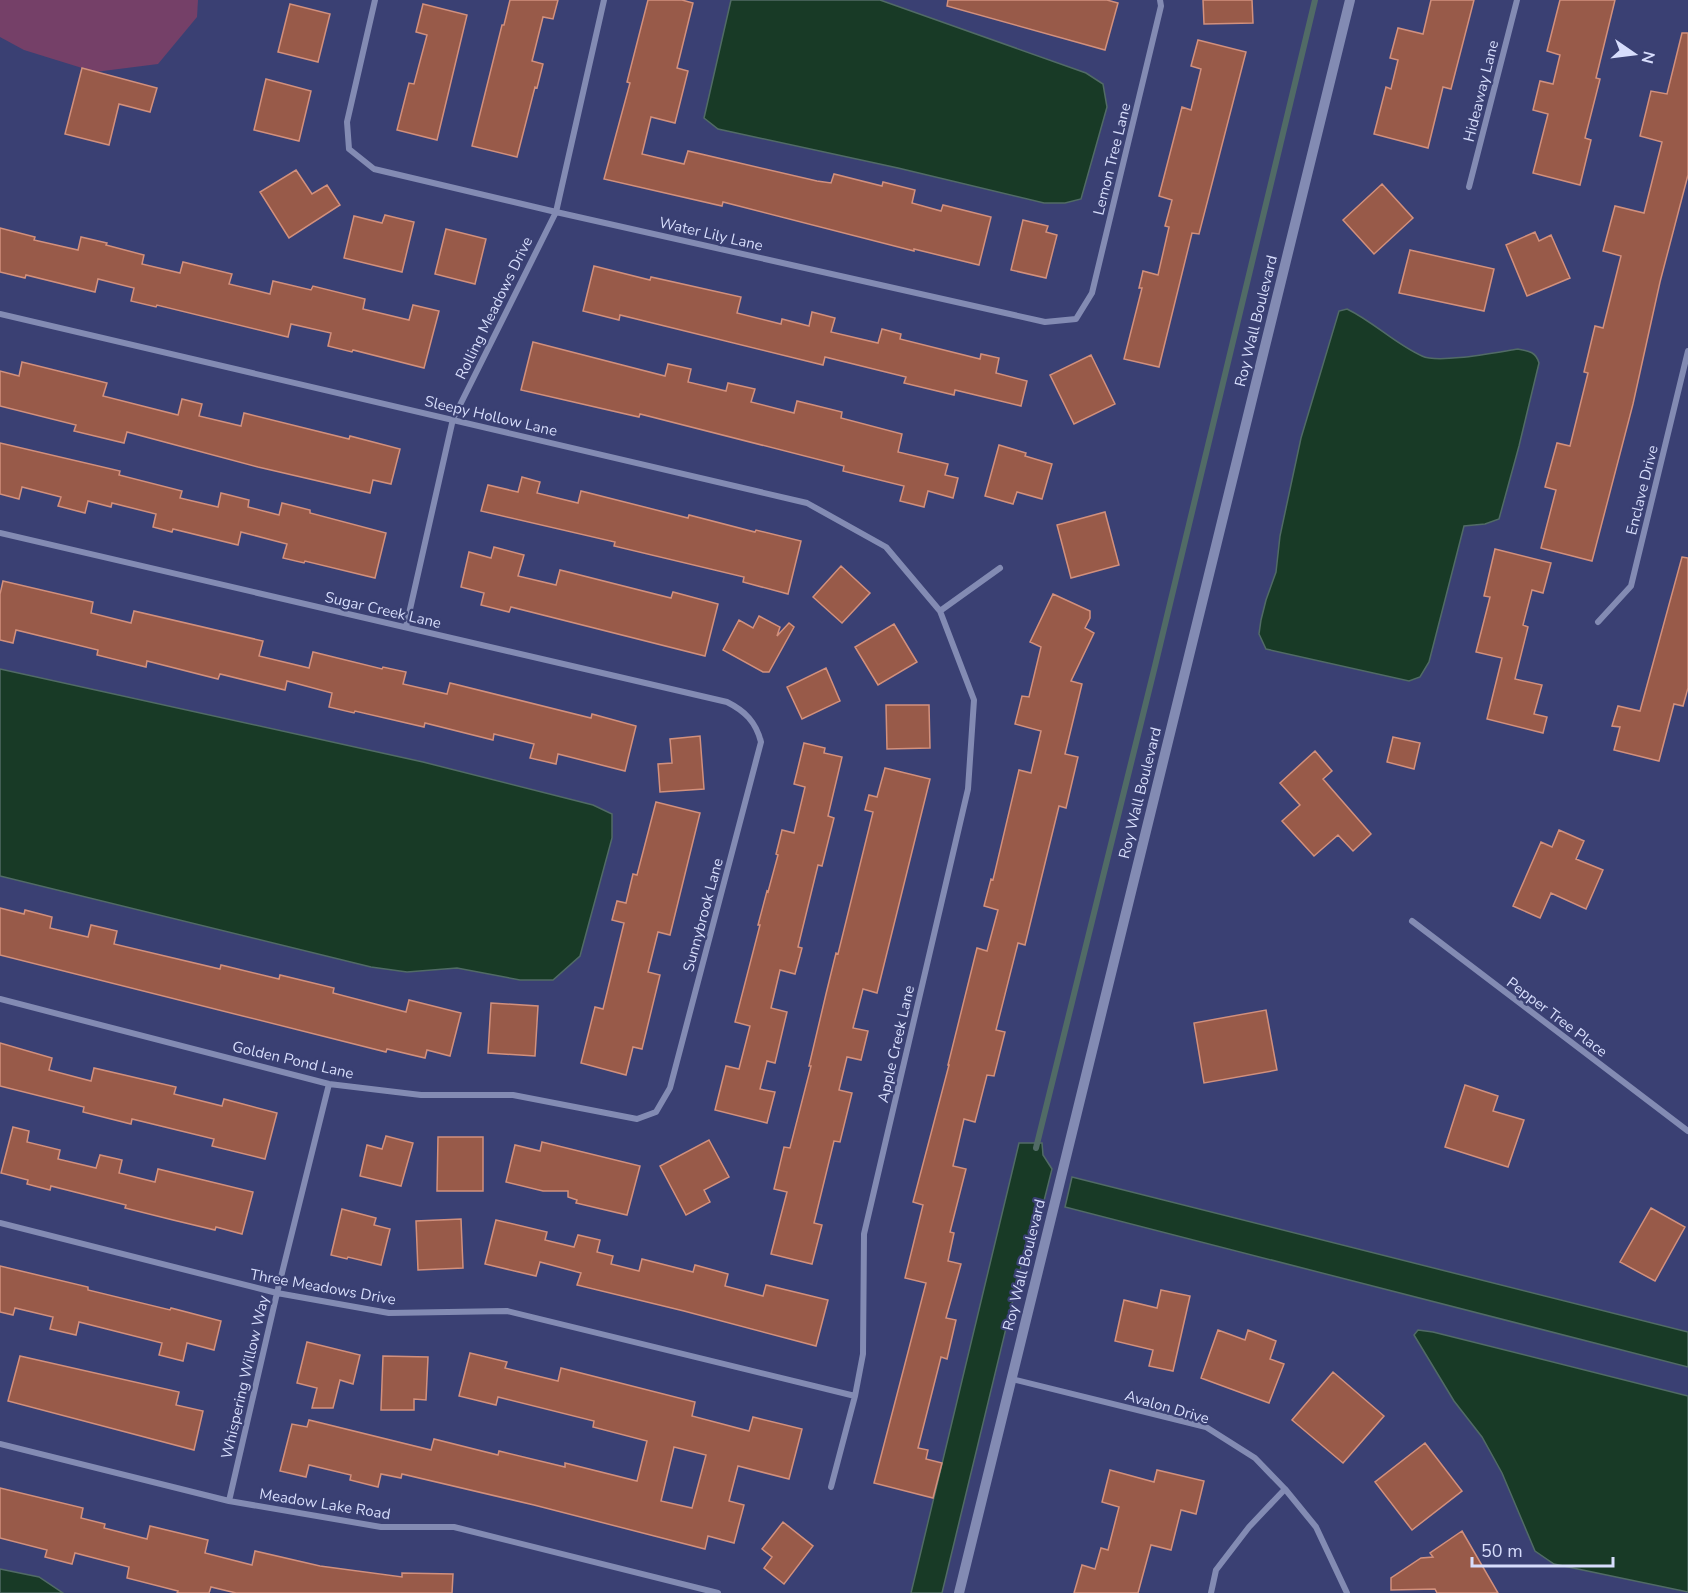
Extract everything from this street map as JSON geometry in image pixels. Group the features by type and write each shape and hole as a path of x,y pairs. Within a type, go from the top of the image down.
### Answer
{"street":[{"name":"Water Lily Lane","path":"375,0 347,122 349,149 374,169 1045,322 1076,319"},
{"name":"Rolling Meadows Drive","path":"406,627 453,419 556,212 604,0"},
{"name":"Lemon Tree Lane","path":"1076,319 1092,293 1161,6 1160,0"},
{"name":"Roy Wall Boulevard","path":"959,1593 1350,0"},
{"name":"Hideaway Lane","path":"1469,187 1516,0"},
{"name":"Sleepy Hollow Lane","path":"0,314 807,503 886,548 940,611"},
{"name":"Enclave Drive","path":"1598,622 1631,586 1688,351"},
{"name":"Sugar Creek Lane","path":"0,533 727,702 742,710 754,723"},
{"path":"940,611 1000,567"},
{"name":"Apple Creek Lane","path":"831,1487 855,1396 862,1354 864,1234 968,789 974,700 940,611"},
{"name":"Sunnybrook Lane","path":"656,1112 670,1088 761,742 759,731 754,723"},
{"name":"Pepper Tree Place","path":"1412,921 1688,1131"},
{"name":"Golden Pond Lane","path":"0,999 329,1084 421,1095 513,1095 638,1119 656,1112"},
{"name":"Whispering Willow Way","path":"229,1501 277,1293 329,1084"},
{"name":"Three Meadows Drive","path":"0,1223 277,1293 389,1313 507,1311 855,1396"},
{"name":"Avalon Drive","path":"1012,1379 1206,1427 1255,1458 1285,1489 1316,1527 1347,1593"},
{"name":"Meadow Lake Road","path":"0,1444 229,1501 381,1527 454,1527 718,1593"},
{"path":"1211,1593 1216,1570 1250,1527 1285,1489"}],"shaded area":[{"path":"0,0 198,0 197,17 158,64 95,72 24,50 0,37"},
{"path":"731,0 880,0 1086,73 1103,84 1107,107 1081,199 1065,203 1044,203 898,168 718,129 704,118"},
{"path":"1347,309 1422,356 1441,359 1518,349 1532,353 1539,363 1499,519 1485,524 1464,526 1429,662 1420,677 1409,681 1266,649 1259,634 1266,600 1276,572 1280,536 1301,438 1339,311"},
{"path":"0,669 423,762 593,805 612,814 612,838 580,956 553,980 520,980 457,968 407,972 371,967 0,876"},
{"path":"1019,1143 1042,1143 1043,1155 1052,1169 1044,1201 1037,1200 942,1593 911,1593"},
{"path":"1072,1177 1688,1332 1688,1367 1065,1207"},
{"path":"1418,1330 1688,1396 1688,1592 1554,1564 1535,1551 1502,1473 1482,1437 1454,1401 1414,1335"},
{"path":"0,1569 39,1577 63,1593 0,1593"}],"building":[{"path":"510,0 558,0 553,19 543,17 532,61 543,64 517,157 472,146"},
{"path":"648,0 682,0 693,3 677,68 688,71 675,123 651,117 642,154 684,164 688,151 817,181 831,183 834,174 882,186 883,182 915,190 912,203 941,211 943,205 991,217 979,265 914,249 914,251 723,202 722,206 604,179 630,83 627,82"},
{"path":"948,0 1107,0 1118,3 1105,50 947,6"},
{"path":"1203,0 1252,0 1253,23 1204,24"},
{"path":"1431,0 1474,0 1451,89 1443,87 1428,148 1374,134 1386,87 1391,89 1398,60 1390,58 1398,28 1423,34"},
{"path":"1560,0 1615,0 1596,78 1600,79 1585,138 1591,140 1580,185 1533,173 1548,114 1533,110 1540,81 1553,84 1560,55 1547,51"},
{"path":"290,4 330,14 318,62 278,52"},
{"path":"423,4 467,15 437,140 397,130 409,83 414,84 427,35 416,32"},
{"path":"1682,33 1688,33 1688,175 1660,282 1633,404 1592,561 1541,548 1556,490 1545,487 1557,443 1570,446 1588,373 1584,372 1595,326 1603,328 1621,256 1603,251 1615,206 1644,213 1662,142 1640,136 1651,91 1667,94"},
{"path":"1198,40 1246,52 1199,234 1192,233 1159,367 1124,359 1142,288 1139,288 1143,271 1158,275 1169,227 1165,226 1172,200 1159,196 1182,107 1191,110 1201,69 1191,66"},
{"path":"82,68 157,88 150,112 119,104 109,145 65,134"},
{"path":"266,79 311,91 299,141 254,130"},
{"path":"296,170 312,194 327,185 340,205 289,238 260,192"},
{"path":"1382,184 1413,218 1374,254 1343,220"},
{"path":"385,215 414,222 402,272 344,258 354,216 382,223"},
{"path":"1023,220 1048,226 1046,232 1057,235 1046,278 1011,270"},
{"path":"0,228 35,237 34,240 78,250 81,237 107,243 106,245 144,255 142,264 180,273 183,262 232,274 229,284 270,294 273,281 311,290 313,286 365,299 363,309 409,320 413,305 439,311 424,368 328,346 331,333 291,324 288,337 157,305 156,307 131,301 134,288 98,279 95,292 26,275 25,278 0,272"},
{"path":"446,229 486,239 475,284 435,274"},
{"path":"1535,232 1539,241 1551,235 1570,278 1527,296 1506,245"},
{"path":"1410,250 1494,269 1484,311 1399,293"},
{"path":"594,266 650,280 651,277 741,297 737,313 781,324 782,319 809,326 812,312 835,318 831,332 878,343 882,329 901,334 900,339 980,359 981,354 999,358 996,373 1027,381 1021,406 955,390 954,395 904,383 906,377 825,357 823,365 620,315 619,320 583,311"},
{"path":"533,342 665,376 668,364 691,369 688,382 726,391 728,383 755,389 751,402 794,413 797,401 842,412 841,418 902,434 898,452 948,464 945,475 958,478 953,498 928,491 924,507 900,501 904,486 843,471 844,466 640,414 639,417 521,390"},
{"path":"1091,355 1115,404 1074,424 1050,375"},
{"path":"22,362 107,383 103,396 178,415 182,399 202,404 199,416 241,426 244,413 400,449 391,484 373,480 370,493 258,467 127,432 124,443 74,431 76,425 0,406 0,371 19,376"},
{"path":"0,443 120,471 119,475 182,491 180,498 218,507 221,493 249,500 248,507 279,515 282,503 310,510 310,513 386,533 375,578 283,558 287,544 241,532 238,545 173,529 172,532 153,527 156,514 112,503 111,507 88,501 85,513 58,506 61,497 22,487 19,499 0,494"},
{"path":"999,445 1052,464 1042,499 1017,492 1013,504 985,496"},
{"path":"522,477 540,482 537,493 578,503 581,491 688,518 689,515 801,541 788,594 743,582 744,577 614,546 615,542 481,511 488,485 518,492"},
{"path":"1105,512 1119,565 1071,578 1057,525"},
{"path":"494,547 524,555 518,576 556,585 560,570 671,598 673,592 718,604 705,656 511,607 509,612 481,605 484,593 461,587 469,552 491,558"},
{"path":"1495,549 1551,563 1543,593 1532,590 1523,625 1528,627 1515,679 1542,685 1534,714 1547,717 1543,733 1487,719 1502,658 1476,652 1490,597 1484,596"},
{"path":"1682,557 1688,558 1688,688 1683,706 1674,704 1659,761 1614,750 1620,727 1612,726 1618,706 1640,711"},
{"path":"841,566 870,593 842,623 813,597"},
{"path":"3,581 93,602 91,613 131,623 134,611 263,641 259,656 309,668 313,652 382,669 383,667 406,672 403,684 447,694 450,683 591,718 592,714 636,726 625,771 558,754 556,764 530,758 534,744 494,734 493,740 425,723 424,727 329,707 332,693 287,681 285,690 220,674 218,679 147,661 146,667 97,655 98,650 16,630 13,643 0,640 0,594"},
{"path":"1053,594 1090,611 1090,618 1085,628 1094,633 1071,681 1082,684 1065,754 1078,757 1066,808 1059,806 1025,945 1018,943 996,1030 1005,1032 994,1076 987,1075 975,1122 964,1119 953,1166 966,1169 950,1232 954,1233 948,1261 961,1264 946,1318 956,1320 947,1359 941,1357 918,1448 928,1450 926,1459 942,1463 933,1498 874,1483 926,1283 905,1278 923,1205 913,1202 977,948 987,951 998,910 984,906 991,879 993,880 1019,770 1031,773 1041,731 1015,724 1022,696 1029,697 1041,647 1030,642"},
{"path":"759,616 780,627 777,636 789,623 794,627 769,672 763,672 723,650 739,620 753,628"},
{"path":"894,624 917,662 878,685 855,647"},
{"path":"826,668 840,701 802,719 787,687"},
{"path":"886,705 929,705 930,748 887,749"},
{"path":"700,736 704,789 660,792 658,764 672,763 670,739"},
{"path":"1393,737 1420,743 1414,769 1387,762"},
{"path":"804,743 825,748 824,753 842,757 828,816 834,818 822,866 818,865 798,947 802,948 795,974 780,970 771,1008 787,1012 775,1063 767,1061 760,1089 775,1092 767,1123 715,1110 726,1066 739,1069 750,1026 735,1022 760,925 758,925 778,855 776,854 782,830 794,833 805,787 794,784"},
{"path":"1315,751 1332,771 1323,779 1371,834 1353,851 1338,835 1314,856 1282,821 1300,805 1280,783"},
{"path":"885,768 930,779 877,993 863,989 853,1028 868,1031 861,1060 847,1057 839,1090 852,1093 840,1142 834,1141 814,1223 822,1225 812,1264 771,1254 787,1192 774,1189 784,1147 790,1148 836,953 838,954 873,812 865,810 869,795 877,797"},
{"path":"656,802 700,813 670,935 658,932 648,972 660,975 642,1049 633,1047 626,1075 581,1063 595,1007 603,1009 624,923 612,920 617,901 626,903 633,874 637,875"},
{"path":"1559,830 1584,841 1576,859 1603,870 1586,909 1551,893 1540,918 1513,906 1541,842 1552,847"},
{"path":"0,908 24,914 25,910 52,917 50,928 88,937 91,925 117,931 114,944 220,969 221,965 279,979 280,975 334,988 333,993 406,1012 409,1000 461,1013 450,1056 427,1050 425,1058 387,1049 386,1052 0,955"},
{"path":"491,1003 538,1006 535,1056 488,1053"},
{"path":"1266,1010 1277,1070 1204,1083 1194,1023"},
{"path":"0,1043 52,1058 49,1070 91,1081 94,1068 176,1087 174,1094 222,1106 224,1099 277,1113 265,1159 212,1146 214,1139 132,1119 131,1124 83,1112 84,1107 0,1086"},
{"path":"1465,1085 1498,1096 1493,1111 1524,1120 1508,1167 1445,1147"},
{"path":"13,1127 29,1131 27,1142 60,1150 58,1159 96,1168 100,1155 122,1160 119,1173 155,1182 158,1169 253,1192 242,1234 216,1227 215,1230 125,1208 126,1205 51,1186 50,1190 27,1184 28,1180 1,1173"},
{"path":"386,1136 413,1143 401,1186 360,1176 367,1145 382,1149"},
{"path":"438,1137 483,1137 483,1191 437,1191"},
{"path":"709,1140 729,1177 704,1190 710,1202 686,1215 660,1166"},
{"path":"542,1142 640,1166 627,1215 576,1203 577,1200 568,1197 568,1191 543,1191 506,1182 515,1145 540,1151"},
{"path":"1651,1208 1685,1227 1655,1281 1620,1262"},
{"path":"342,1209 376,1218 374,1225 390,1229 381,1265 331,1255"},
{"path":"461,1219 463,1268 418,1270 416,1221"},
{"path":"496,1220 547,1232 545,1240 574,1247 578,1235 600,1240 597,1252 613,1256 611,1264 639,1271 642,1259 693,1272 695,1265 728,1274 725,1286 763,1296 766,1285 828,1300 816,1346 577,1285 581,1273 540,1262 536,1276 485,1264"},
{"path":"0,1266 88,1287 88,1290 221,1321 214,1350 187,1343 183,1361 159,1355 162,1343 79,1322 76,1335 50,1329 53,1317 15,1308 13,1315 0,1312"},
{"path":"1161,1290 1190,1296 1173,1371 1149,1366 1153,1350 1115,1341 1124,1300 1157,1308"},
{"path":"1218,1330 1245,1340 1248,1330 1276,1341 1270,1359 1284,1364 1269,1403 1201,1378"},
{"path":"307,1342 360,1355 353,1384 340,1380 333,1408 312,1408 317,1388 297,1383"},
{"path":"470,1353 507,1362 505,1368 558,1381 561,1368 695,1402 692,1416 749,1431 753,1417 802,1429 789,1479 738,1466 729,1501 744,1505 734,1543 708,1536 705,1549 402,1474 401,1478 381,1474 378,1487 350,1480 351,1475 309,1465 306,1477 280,1471 292,1424 307,1427 309,1420 431,1450 434,1439 498,1455 499,1451 565,1467 565,1463 637,1481 647,1441 593,1427 594,1421 498,1397 496,1405 459,1396","holes":["674,1447 706,1455 692,1508 661,1501"]},
{"path":"20,1356 179,1392 176,1405 203,1411 194,1450 8,1401"},
{"path":"383,1356 428,1357 426,1400 414,1399 414,1410 381,1410"},
{"path":"1333,1372 1384,1416 1343,1463 1292,1420"},
{"path":"1425,1443 1462,1491 1412,1530 1375,1482"},
{"path":"1110,1470 1154,1482 1157,1470 1204,1481 1196,1514 1181,1510 1171,1550 1151,1545 1138,1593 1074,1593 1082,1565 1095,1569 1101,1548 1108,1550 1119,1507 1102,1502"},
{"path":"0,1488 83,1508 81,1518 105,1524 104,1528 147,1539 150,1526 208,1540 205,1553 252,1565 255,1551 320,1566 402,1577 402,1573 453,1574 452,1593 236,1593 211,1587 209,1593 177,1593 178,1591 127,1578 129,1567 75,1553 72,1564 45,1557 47,1550 0,1538"},
{"path":"783,1522 813,1546 784,1584 764,1568 772,1557 762,1549"},
{"path":"1462,1531 1498,1593 1437,1593 1435,1589 1391,1590 1391,1578 1421,1558 1433,1557 1430,1553"}],"waterway":[{"path":"1036,1148 1155,666 1315,0"}]}
